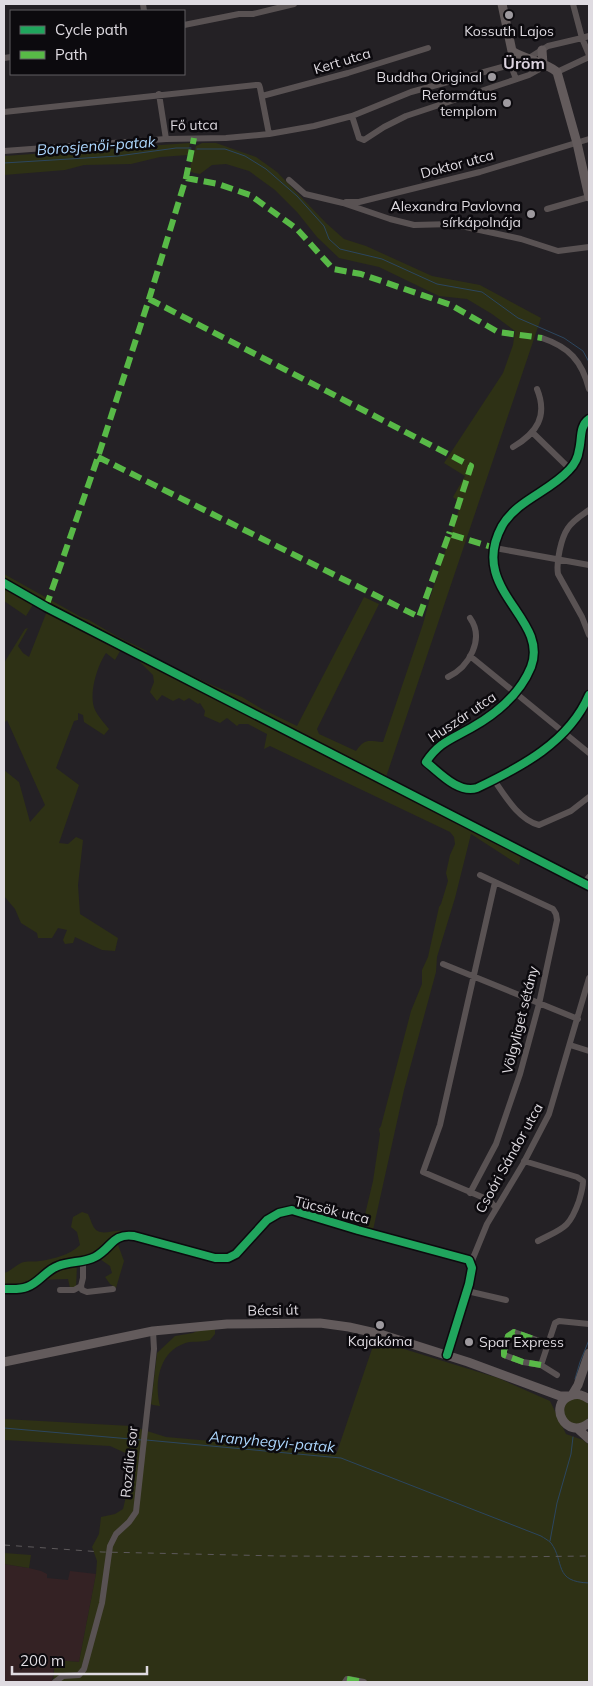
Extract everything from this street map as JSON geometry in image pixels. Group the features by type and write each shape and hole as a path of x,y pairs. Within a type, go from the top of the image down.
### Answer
{"main road":[{"path":"502,4 512,51 557,72 577,143 589,197"},
{"path":"542,50 543,64"},
{"name":"Bécsi út","path":"4,1362 153,1331 227,1324 320,1323 364,1330 448,1355 560,1396 584,1396 589,1399"},
{"path":"560,1409 563,1402 577,1389 589,1353"},
{"path":"584,1370 585,1390 589,1399"},
{"name":"Bécsi út","path":"537,1387 553,1399 560,1409 561,1418 564,1422 573,1428 578,1428 589,1439"},
{"path":"578,1428 589,1423"}],"street":[{"path":"185,25 239,14 253,14 294,4"},
{"path":"557,72 589,56 573,4"},
{"path":"529,58 548,46 589,36"},
{"name":"Kert utca","path":"262,96 348,73 428,48"},
{"path":"516,79 510,63 517,54"},
{"name":"Fő utca","path":"4,151 166,139 269,134 314,126 352,116 411,92 510,63"},
{"path":"352,116 359,138 364,140 406,116 491,89 538,70 543,64"},
{"path":"4,112 159,94 259,85 269,134"},
{"path":"159,94 166,139"},
{"name":"Doktor utca","path":"343,202 359,202 470,175 589,139"},
{"path":"289,180 305,194 343,202 390,219 414,225 452,224 521,239 558,251 589,247"},
{"path":"547,209 589,197"},
{"path":"542,338 557,344 573,357 584,371 589,389"},
{"path":"513,447 533,433 541,414 542,405 537,390"},
{"name":"Huszár utca","path":"494,780 467,790 446,778 426,762 442,743 483,721 516,693 524,681 534,659 533,644 526,627 498,582 494,569 495,548 503,526 510,516 522,505 546,490 570,469 578,456 584,425 589,419"},
{"path":"533,433 570,469"},
{"path":"589,510 567,529 557,566 558,574 582,617 589,635"},
{"path":"495,548 589,565"},
{"path":"4,583 46,607 586,884 589,877"},
{"path":"448,676 458,672 470,656 477,641 474,624 470,618"},
{"path":"470,656 589,753"},
{"path":"589,695 576,719 564,732 536,755 494,780 515,809 539,825 571,811 589,797"},
{"name":"Völgyliget sétány","path":"470,1193 496,1144 520,1074 539,1004 557,920 553,910 480,875"},
{"path":"495,882 473,976 469,1004 440,1124 423,1172 489,1200 496,1208"},
{"path":"443,964 578,1019"},
{"name":"Csoóri Sándor utca","path":"471,1263 487,1224 550,1114 589,978"},
{"path":"570,1045 589,1051"},
{"path":"524,1161 577,1177 583,1181 583,1187 573,1218 566,1227 538,1241"},
{"name":"Tücsök utca","path":"4,1289 26,1288 53,1268 83,1262 97,1256 116,1239 125,1235 182,1248 215,1258 228,1258 236,1254 266,1220 279,1213 292,1210 358,1230 465,1258 471,1263"},
{"path":"83,1262 82,1290 87,1292 113,1289"},
{"path":"448,1355 467,1291 472,1268 471,1263"},
{"path":"60,1290 74,1290 81,1286"},
{"path":"467,1291 506,1300"},
{"path":"540,1366 555,1323 559,1320 589,1324"},
{"name":"Rozália sor","path":"55,1682 63,1676 79,1675 84,1669 102,1603 110,1546 116,1534 129,1522 136,1512 154,1349 153,1331"},
{"path":"548,1344 514,1332 508,1336 504,1355 540,1366 557,1375"},
{"path":"346,1681 364,1682"}],"shaded area":[{"path":"4,1564 41,1571 47,1574 47,1578 68,1580 70,1571 96,1574 79,1662 55,1660 52,1682 4,1682"}],"green space":[{"path":"190,143 188,155 160,157 131,164 84,165 65,170 4,175 4,156"},
{"path":"202,143 216,143 256,157 277,172 344,239 366,246 432,276 480,285 541,318 384,783 523,846 519,865 471,834 455,898 437,957 436,972 404,1090 373,1230 362,1227 373,1181 380,1134 379,1129 411,1011 422,984 422,970 428,957 439,907 448,881 446,873 450,855 455,844 454,837 450,832 270,746 264,749 267,734 248,724 239,724 237,726 227,718 220,723 204,716 205,711 200,703 198,704 189,698 184,701 179,698 173,701 162,695 157,701 150,692 154,682 153,675 138,660 140,657 160,667 163,662 242,697 297,726 364,597 379,604 317,729 319,734 356,751 367,741 383,742 461,503 453,497 465,476 444,463 503,373 513,345 515,331 467,299 439,296 379,267 339,258 317,237 297,212 275,190 249,171 226,164 212,165 200,174 189,171 196,146"},
{"path":"4,574 147,651 147,655 124,644 115,660 106,653 94,681 92,697 95,710 109,729 104,735 84,722 83,715 78,713 78,720 74,721 56,768 79,785 59,843 68,844 76,837 83,840 78,885 80,914 118,938 115,951 102,950 75,937 73,943 65,944 63,940 67,930 58,928 52,938 38,938 37,933 21,923 15,909 4,896 4,770 19,782 30,822 45,805 7,720 4,723 4,663 25,629 28,628 18,646 29,657 49,606 37,598 26,616 4,601"},
{"path":"82,1212 88,1214 93,1226 99,1232 123,1231 122,1237 117,1242 124,1261 116,1288 105,1277 112,1273 110,1266 100,1259 77,1265 76,1288 70,1288 68,1279 37,1280 30,1285 4,1288 4,1273 19,1264 56,1258 80,1245 77,1232 71,1227 73,1217"},
{"path":"215,1329 215,1334 210,1340 186,1343 168,1354 158,1379 160,1406 151,1404 157,1353 175,1336 199,1330"},
{"path":"375,1340 498,1378 550,1401 566,1434 583,1440 589,1445 589,1682 53,1682 55,1660 79,1662 96,1574 97,1561 92,1547 99,1534 101,1517 115,1514 123,1509 132,1456 110,1446 4,1440 4,1419 131,1426 166,1437 337,1452"},
{"path":"577,1398 586,1402 590,1411 586,1420 577,1424 568,1420 564,1411 568,1402"},
{"path":"4,1553 31,1555 29,1568 4,1564"}],"waterway":[{"name":"Borosjenői-patak","path":"4,163 118,156 176,148 191,148"},
{"name":"Borosjenői-patak","path":"197,149 225,149 245,156 266,169 297,196 324,226 329,239 340,249 382,259 437,284 482,292 518,318 564,338 583,351 589,362"},
{"name":"Borosjenői-patak","path":"575,1379 589,1340"},
{"name":"Aranyhegyi-patak","path":"4,1428 142,1440"},
{"name":"Borosjenői-patak","path":"550,1541 557,1503 571,1454 573,1437"},
{"name":"Aranyhegyi-patak","path":"146,1440 341,1458 541,1536 551,1543 565,1575 578,1582 589,1583"}],"railway":[{"path":"4,1545 102,1552 280,1556 589,1556"}],"marked path":[{"path":"46,607 98,457 149,299 186,178 194,138"},
{"path":"186,178 218,184 250,195 297,229 333,269 361,274 451,305 498,332 542,338"},
{"path":"149,299 471,466 449,534"},
{"path":"98,457 419,617 449,534 495,548"},
{"path":"541,1365 523,1362 504,1355 508,1336 514,1332 548,1344"},
{"path":"347,1679 364,1682"}],"cycle path":[{"path":"589,419 582,429 577,459 573,466 561,478 516,509 508,517 502,526 494,548 494,568 501,586 530,633 534,649 531,667 514,694 498,710 441,745 426,762 456,785 463,788 477,788 526,762 556,740 580,712 589,695"},
{"path":"4,583 46,607 589,886"},
{"path":"4,1289 27,1287 35,1283 50,1270 63,1264 91,1259 101,1253 116,1239 127,1236 134,1236 215,1258 228,1258 236,1254 267,1220 279,1213 292,1210 469,1260 472,1268 469,1284 447,1355"}],"place":[{"name":"Kossuth Lajos","path":"509,15"},
{"name":"Buddha Original","path":"492,77"},
{"name":"Református templom","path":"507,103"},
{"name":"Alexandra Pavlovna sírkápolnája","path":"531,214"},
{"name":"Kajakóma","path":"380,1325"},
{"name":"Spar Express","path":"469,1342"}],"district":[{"name":"Üröm","path":"524,63"}]}
